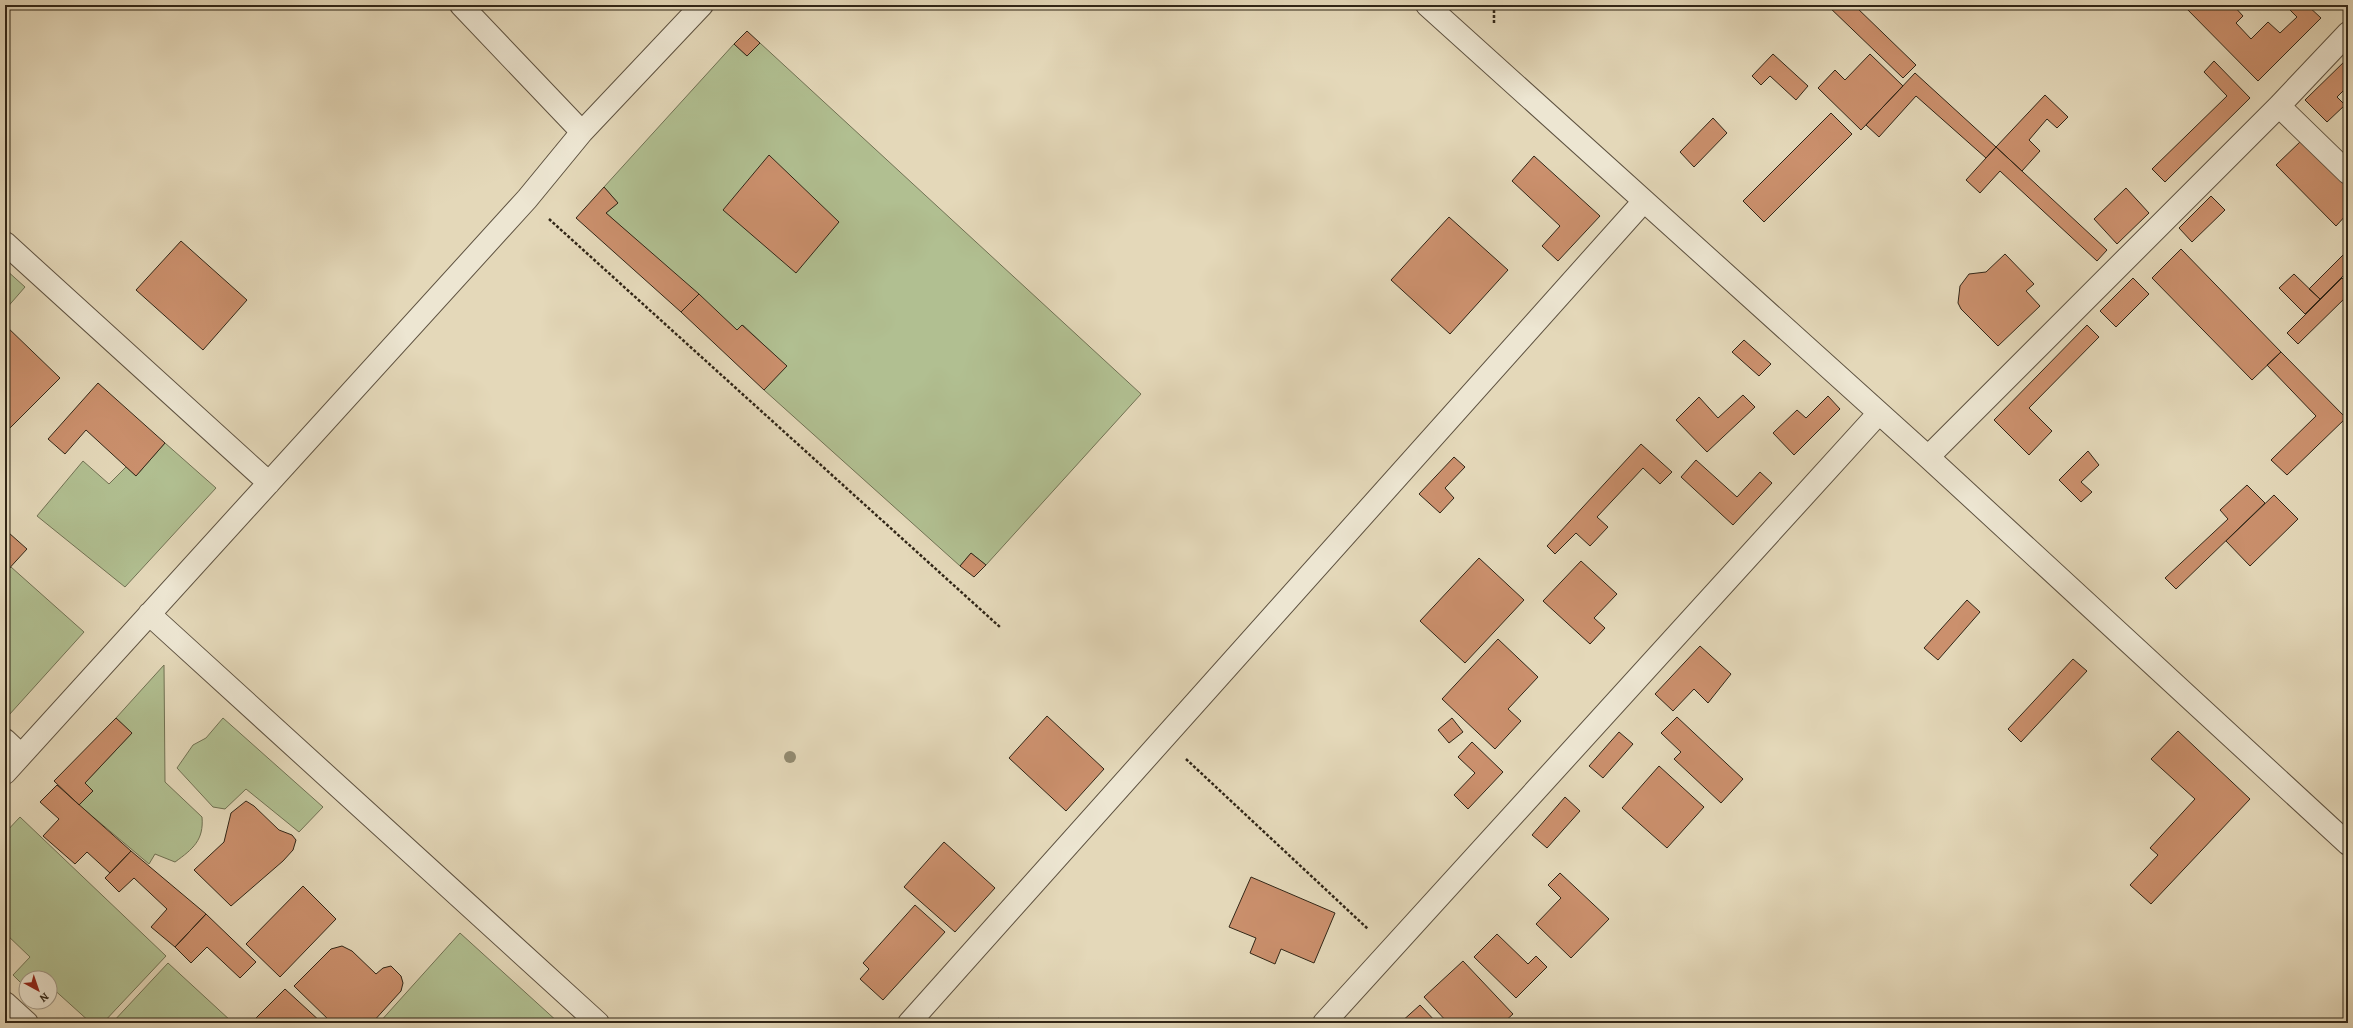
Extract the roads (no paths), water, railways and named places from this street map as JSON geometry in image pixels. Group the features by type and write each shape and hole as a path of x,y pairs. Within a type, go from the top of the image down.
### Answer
{"street":[{"path":"461,5 582,132"},
{"path":"5,773 527,199 582,132 702,5"},
{"path":"1427,5 1928,457 2348,844"},
{"path":"1928,457 2279,106 2348,33"},
{"path":"2279,106 2348,173"},
{"path":"909,1023 1644,201"},
{"path":"5,243 268,483"},
{"path":"1324,1023 1879,413"},
{"path":"149,614 598,1023"},
{"path":"5,740 21,755"},
{"path":"5,1003 27,1023"}]}
